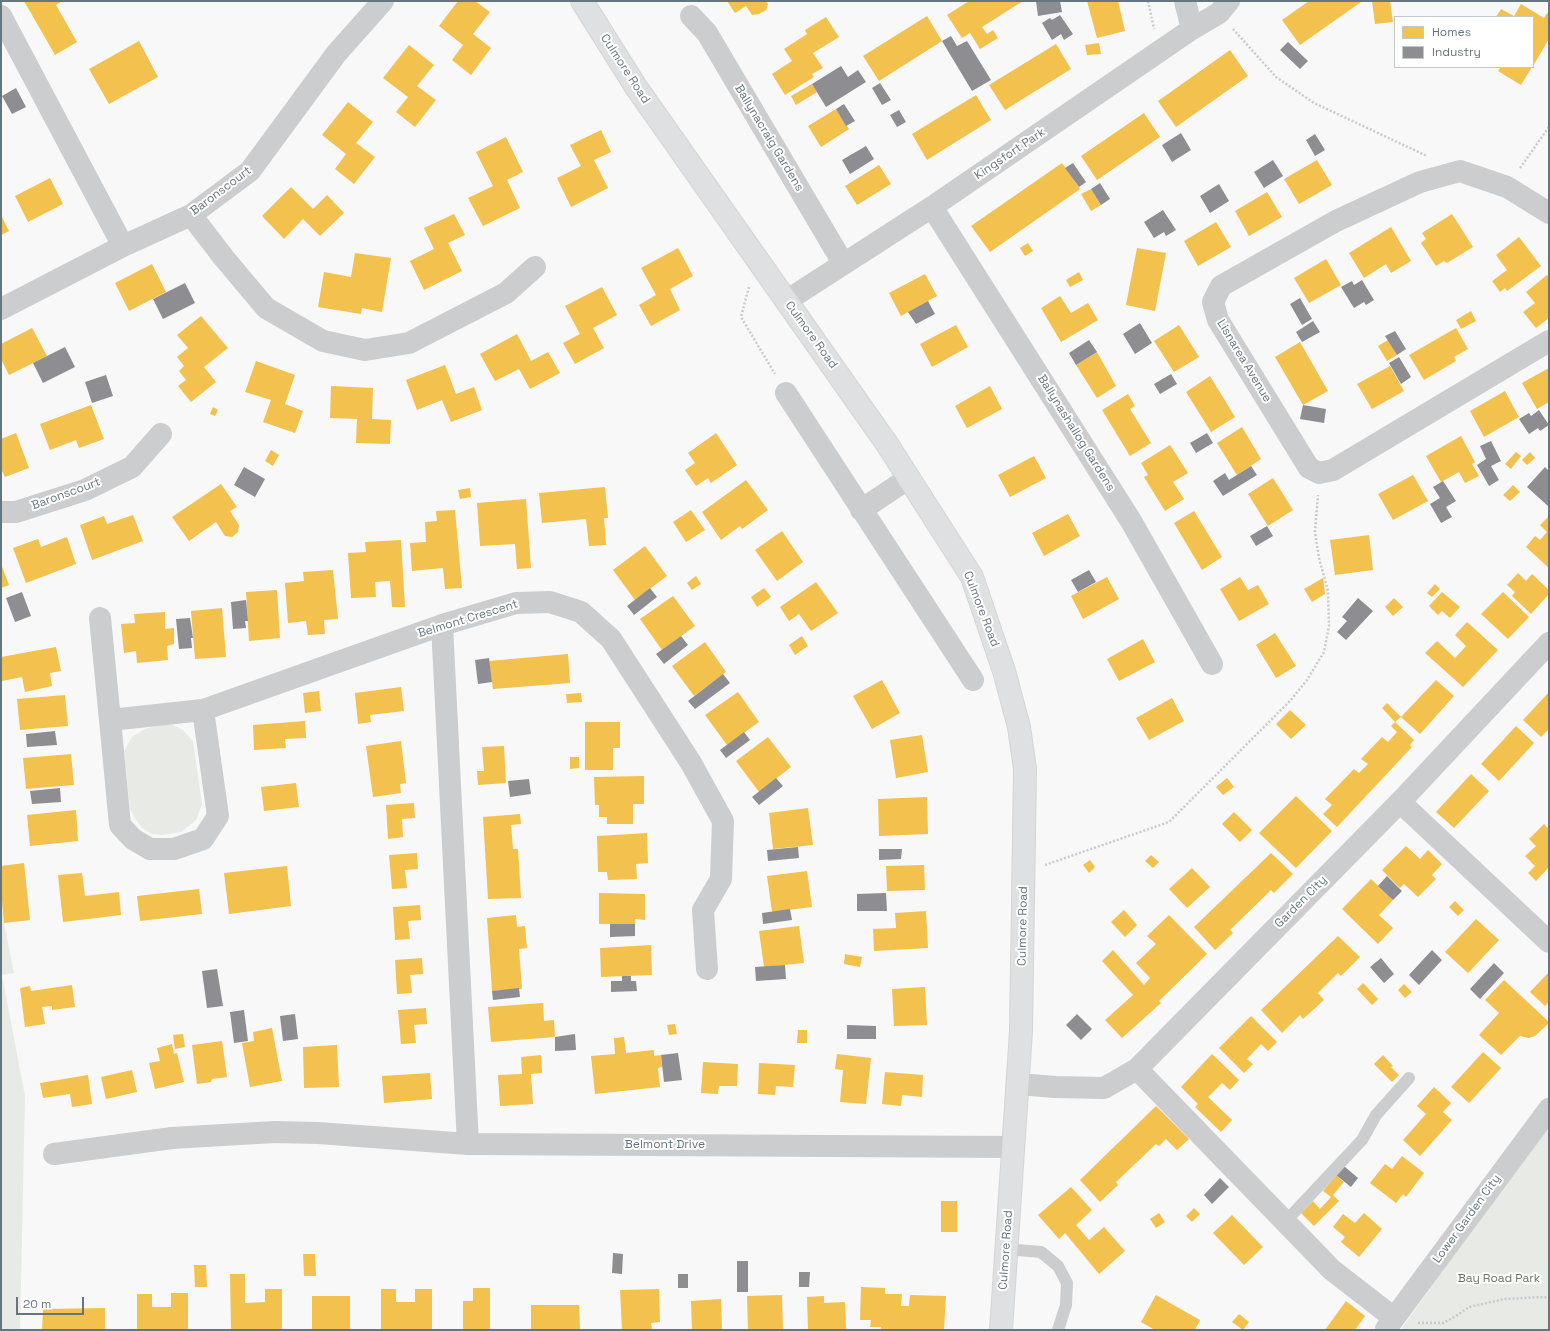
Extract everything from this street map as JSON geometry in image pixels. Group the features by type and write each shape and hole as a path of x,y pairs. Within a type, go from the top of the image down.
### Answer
{"highway":[{"name":"Culmore Road","path":"582,1 636,87 883,437 972,577 1004,671 1019,727 1024,769 1024,872 1021,1031 1001,1330"}],"street":[{"name":"Baronscourt","path":"1,309 123,246 191,215 250,171 336,54 383,1"},
{"path":"1185,1 1192,29"},
{"name":"Kingsfort Park","path":"786,301 932,207 1224,7"},
{"path":"1,16 123,246"},
{"name":"Ballynacraig Gardens","path":"691,16 707,33 843,263"},
{"path":"1460,172 1508,187 1549,213"},
{"name":"Lisnarea Avenue","path":"1319,473 1309,468 1258,386 1218,320 1213,302 1221,286 1336,221 1420,182 1460,172"},
{"name":"Ballynashallog Gardens","path":"932,207 1131,521 1212,664"},
{"path":"191,215 224,258 266,308 323,341 365,350 409,343 506,293 535,266"},
{"path":"1319,473 1333,470 1549,341"},
{"path":"786,393 973,680"},
{"name":"Baronscourt","path":"1,512 16,512 85,490 132,466 161,434"},
{"path":"861,510 909,478"},
{"name":"Belmont Crescent","path":"110,720 203,710 442,625 516,603 550,602 581,612 611,639 692,763 723,821 721,879 703,910 707,969"},
{"path":"100,618 120,824 133,839 150,848 174,848 203,838 218,816 203,710"},
{"path":"442,625 468,1144"},
{"name":"Garden City","path":"1018,1084 1055,1087 1104,1088 1137,1069 1400,802 1549,643"},
{"path":"1400,802 1549,942"},
{"path":"1137,1069 1332,1270 1390,1324"},
{"name":"Lower Garden City","path":"1390,1324 1549,1109"},
{"name":"Belmont Drive","path":"54,1154 172,1138 274,1132 318,1133 468,1144 1013,1147"}],"lane":[{"path":"1286,1221 1362,1140 1376,1115 1409,1078"},
{"path":"1006,1249 1041,1252 1058,1266 1067,1283 1066,1305 1058,1330"}],"path":[{"path":"1224,7 1276,77 1314,103 1460,172"},
{"path":"1508,187 1549,127"},
{"path":"756,257 742,317 786,393"},
{"path":"1024,872 1169,822 1290,702 1307,680 1324,652 1329,626 1328,591 1319,558 1315,532 1319,473"},
{"path":"1390,1324 1443,1323 1456,1316 1469,1306 1505,1299 1549,1298"}],"green space":[{"path":"159,725 173,725 183,730 193,741 202,804 196,820 181,832 162,835 152,834 142,828 130,809 124,751 132,737 145,729"},
{"path":"1,890 4,923 14,973 2,975 25,1096 20,1330 1,1330"},
{"name":"Bay Road Park","path":"1549,1121 1549,1330 1405,1330 1402,1328"}],"building: Homes":[{"path":"24,1 62,1 56,5 77,42 55,55"},
{"path":"458,1 475,1 490,12 473,34 491,48 471,75 452,60 463,45 439,26"},
{"path":"727,1 766,1 768,4 766,10 759,14 752,15 746,6 735,13"},
{"path":"969,1 1023,1 982,27 987,34 993,30 998,38 980,49 970,33 962,38 947,15"},
{"path":"1087,1 1118,1 1125,31 1097,38"},
{"path":"1309,1 1361,2 1300,45 1282,20"},
{"path":"1372,1 1390,1 1393,22 1375,24"},
{"path":"1521,4 1544,18 1547,13 1549,14 1549,39 1534,64 1534,16 1514,16"},
{"path":"1501,9 1514,16 1497,16"},
{"path":"927,16 942,41 879,81 863,56"},
{"path":"826,17 839,37 813,53 823,68 812,74 814,77 785,95 772,74 792,61 784,49 807,34 805,30"},
{"path":"139,41 158,77 109,104 89,69"},
{"path":"1099,43 1101,54 1087,55 1085,45"},
{"path":"1056,44 1071,69 1005,110 989,85"},
{"path":"409,45 434,65 417,86 436,100 415,127 396,112 408,97 383,78"},
{"path":"1230,50 1248,76 1176,127 1158,101"},
{"path":"1500,68 1531,68 1521,85 1498,71"},
{"path":"812,84 817,92 796,105 791,96"},
{"path":"976,95 991,120 927,160 912,134"},
{"path":"348,102 373,122 356,143 375,157 354,184 335,169 346,154 322,135"},
{"path":"836,109 849,129 821,147 808,126"},
{"path":"1144,113 1160,137 1097,180 1081,156"},
{"path":"601,130 611,152 594,160 608,188 571,207 557,178 581,166 570,145"},
{"path":"506,137 523,172 507,180 520,208 483,226 468,198 493,186 476,152"},
{"path":"1317,160 1332,185 1299,204 1284,179"},
{"path":"1062,163 1080,189 990,252 971,226"},
{"path":"879,165 891,184 857,205 845,186"},
{"path":"50,178 63,204 28,222 15,196"},
{"path":"291,187 313,209 327,195 344,213 320,236 303,219 284,239 262,216"},
{"path":"1091,189 1101,205 1091,211 1081,194"},
{"path":"1267,192 1282,217 1249,236 1235,211"},
{"path":"454,214 465,235 448,243 462,271 424,290 410,261 434,249 424,228"},
{"path":"1452,214 1473,247 1447,263 1444,261 1436,266 1421,243 1426,239 1422,233"},
{"path":"1,215 9,231 1,235"},
{"path":"1216,222 1231,247 1198,266 1184,241"},
{"path":"1391,227 1411,261 1391,273 1386,264 1364,278 1349,253"},
{"path":"1519,237 1541,266 1507,291 1505,288 1500,292 1492,281 1507,270 1496,255"},
{"path":"1028,243 1033,251 1025,256 1020,248"},
{"path":"678,248 693,276 670,289 680,310 651,326 639,305 656,295 641,268"},
{"path":"1137,248 1166,253 1155,311 1126,305"},
{"path":"355,253 391,258 382,312 362,308 361,314 318,307 324,272 351,277"},
{"path":"1326,259 1341,285 1309,303 1294,278"},
{"path":"152,264 166,292 129,311 115,283"},
{"path":"1079,272 1083,280 1070,287 1066,280"},
{"path":"925,274 937,296 901,316 889,293"},
{"path":"1547,275 1549,277 1549,318 1536,328 1523,312 1535,303 1526,292"},
{"path":"602,287 617,315 593,328 604,348 575,364 563,343 580,334 565,306"},
{"path":"1060,296 1071,313 1088,303 1098,320 1061,342 1041,308"},
{"path":"1471,311 1476,321 1461,329 1456,320"},
{"path":"201,316 228,348 204,367 216,382 191,402 178,386 186,380 179,371 184,366 177,357 188,348 177,335"},
{"path":"956,325 968,347 932,367 920,344"},
{"path":"1179,325 1199,357 1174,372 1154,341"},
{"path":"32,328 47,356 9,375 1,359 1,344"},
{"path":"1456,328 1468,349 1454,357 1456,361 1424,380 1409,355"},
{"path":"517,334 531,361 548,352 560,373 530,389 519,369 495,381 480,354"},
{"path":"1388,340 1397,355 1387,361 1378,346"},
{"path":"1300,342 1328,391 1303,405 1275,357"},
{"path":"1097,352 1116,386 1097,398 1076,365"},
{"path":"256,361 295,375 285,404 303,411 295,433 263,422 271,400 245,392"},
{"path":"445,365 456,394 474,387 482,410 451,422 442,400 417,410 406,380"},
{"path":"1390,366 1404,391 1372,409 1357,384"},
{"path":"1549,368 1549,402 1537,409 1522,383"},
{"path":"1210,376 1235,417 1211,432 1186,392"},
{"path":"331,386 373,388 372,419 391,420 390,444 356,443 357,419 330,418"},
{"path":"990,386 1002,409 967,428 955,406"},
{"path":"1505,391 1519,417 1484,437 1470,411"},
{"path":"1128,394 1135,406 1130,409 1151,443 1130,456 1102,410"},
{"path":"91,405 104,439 79,448 76,440 50,450 40,424"},
{"path":"213,407 218,410 215,416 210,414"},
{"path":"1242,427 1261,459 1237,475 1217,443"},
{"path":"16,433 29,468 5,477 1,469 1,439"},
{"path":"716,433 737,465 711,483 708,478 696,486 685,470 695,463 688,453"},
{"path":"1461,436 1475,462 1472,464 1479,476 1465,483 1459,472 1441,482 1426,456"},
{"path":"1170,445 1188,473 1173,482 1184,499 1165,511 1144,477 1148,475 1141,463"},
{"path":"271,450 279,455 273,466 265,461"},
{"path":"1516,452 1521,456 1511,469 1505,464"},
{"path":"1530,452 1535,458 1527,465 1522,460"},
{"path":"1034,456 1046,478 1010,497 998,475"},
{"path":"1413,475 1428,501 1393,520 1378,494"},
{"path":"1273,478 1293,510 1268,526 1248,494"},
{"path":"746,480 768,510 742,529 740,526 721,540 702,512"},
{"path":"221,484 237,507 230,511 239,525 238,532 232,537 225,536 216,522 189,541 172,517"},
{"path":"1513,485 1520,492 1510,501 1503,495"},
{"path":"605,487 608,518 604,518 606,545 589,546 586,519 542,523 539,493"},
{"path":"470,488 471,497 460,499 458,490"},
{"path":"526,499 531,568 517,569 515,544 480,546 477,503"},
{"path":"455,510 462,588 445,589 443,568 412,571 410,543 426,542 425,522 437,521 436,511"},
{"path":"691,510 705,530 686,542 673,522"},
{"path":"1194,511 1222,557 1202,570 1174,523"},
{"path":"1068,514 1080,536 1044,556 1032,533"},
{"path":"133,515 143,541 92,560 80,525 104,516 107,524"},
{"path":"1549,516 1549,568 1526,547 1535,536 1540,540 1547,532 1540,525"},
{"path":"782,531 803,562 777,581 755,550"},
{"path":"1369,535 1373,570 1335,575 1330,540"},
{"path":"67,537 76,564 26,583 13,548 38,539 41,547"},
{"path":"401,540 405,607 392,607 390,581 375,582 376,597 351,598 348,553 366,552 365,542"},
{"path":"645,546 667,576 635,600 613,570"},
{"path":"1,564 9,585 1,588"},
{"path":"333,570 338,619 324,620 325,634 308,635 306,621 288,623 285,583 304,581 303,572"},
{"path":"1518,573 1526,581 1532,574 1549,590 1549,594 1531,614 1512,596 1515,592 1507,585"},
{"path":"696,576 701,584 692,590 687,583"},
{"path":"1107,577 1119,599 1083,619 1071,596"},
{"path":"1240,577 1248,590 1258,585 1269,604 1239,621 1220,589"},
{"path":"1323,578 1325,594 1312,602 1304,589"},
{"path":"816,582 838,613 811,631 799,614 789,621 780,607"},
{"path":"1435,584 1440,589 1432,597 1427,593"},
{"path":"764,588 771,597 757,607 751,597"},
{"path":"277,590 280,638 249,641 246,592"},
{"path":"1442,592 1460,607 1450,618 1442,611 1438,615 1429,606"},
{"path":"1503,592 1529,617 1508,639 1481,614"},
{"path":"673,596 695,626 662,650 640,619"},
{"path":"1394,598 1403,607 1393,616 1385,607"},
{"path":"222,608 226,657 195,659 191,611"},
{"path":"165,612 165,629 174,628 174,644 167,646 168,660 137,663 136,651 124,653 121,624 135,623 134,614"},
{"path":"1467,622 1498,650 1463,687 1425,653 1437,641 1455,658 1466,646 1455,635"},
{"path":"1275,633 1296,666 1276,678 1256,645"},
{"path":"802,636 808,646 795,655 789,645"},
{"path":"1143,639 1155,662 1119,681 1107,659"},
{"path":"705,642 726,672 694,696 672,666"},
{"path":"56,647 61,671 50,673 52,686 25,692 22,677 2,681 1,657"},
{"path":"568,654 570,683 493,689 489,661"},
{"path":"882,680 900,713 872,729 853,696"},
{"path":"1436,680 1454,696 1420,734 1401,717"},
{"path":"401,687 404,711 370,715 371,722 358,724 355,693"},
{"path":"319,691 321,711 305,713 303,693"},
{"path":"738,692 759,722 727,745 705,715"},
{"path":"1549,692 1549,729 1541,737 1523,720"},
{"path":"581,693 582,702 567,703 566,694"},
{"path":"65,695 68,726 20,730 17,699"},
{"path":"1172,698 1184,721 1149,740 1136,718"},
{"path":"1387,703 1401,717 1395,722 1382,708"},
{"path":"1290,710 1306,725 1291,739 1276,724"},
{"path":"305,721 306,738 285,739 286,748 254,750 253,725"},
{"path":"585,722 620,722 620,748 613,748 613,770 585,770"},
{"path":"1395,722 1414,740 1410,745 1412,747 1337,827 1323,814 1332,805 1325,799 1354,769 1359,773 1368,764 1361,759 1382,737 1388,742 1397,732 1391,726"},
{"path":"1516,726 1534,743 1499,781 1481,764"},
{"path":"922,735 928,772 896,778 890,740"},
{"path":"768,737 791,767 759,792 736,761"},
{"path":"401,741 406,783 400,784 401,793 373,797 366,746"},
{"path":"504,746 506,783 478,785 477,771 484,771 482,747"},
{"path":"71,754 74,785 26,789 23,758"},
{"path":"570,757 579,757 579,768 570,769"},
{"path":"1471,774 1489,791 1454,828 1436,812"},
{"path":"644,776 644,804 633,804 633,824 607,824 607,817 599,817 599,805 595,805 594,777"},
{"path":"1227,778 1234,787 1223,795 1216,787"},
{"path":"296,783 299,807 264,811 261,787"},
{"path":"1296,796 1332,831 1296,868 1259,833"},
{"path":"927,797 928,834 879,836 878,799"},
{"path":"414,803 415,818 402,819 403,837 388,839 386,805"},
{"path":"808,808 813,845 773,849 769,813"},
{"path":"76,810 78,841 30,846 27,815"},
{"path":"1234,812 1252,830 1240,842 1222,824"},
{"path":"520,814 521,824 511,825 513,849 518,849 521,898 488,899 483,817"},
{"path":"1544,824 1549,829 1549,867 1536,881 1528,873 1535,866 1525,856 1536,846 1529,839"},
{"path":"647,833 648,863 636,864 637,879 608,880 607,872 598,872 597,836"},
{"path":"1406,846 1420,859 1428,850 1442,864 1432,875 1436,879 1418,897 1404,884 1400,888 1382,870"},
{"path":"417,853 418,869 405,870 407,888 392,889 389,855"},
{"path":"1271,853 1293,874 1274,893 1271,890 1230,930 1233,933 1215,950 1194,927"},
{"path":"1151,855 1159,862 1153,868 1145,861"},
{"path":"1090,860 1095,867 1089,873 1083,865"},
{"path":"24,863 30,920 4,923 1,890 1,866"},
{"path":"924,865 925,890 887,891 886,866"},
{"path":"287,866 291,906 229,914 224,873"},
{"path":"1192,868 1210,887 1187,908 1169,889"},
{"path":"807,871 812,907 772,912 767,876"},
{"path":"82,873 85,896 119,892 121,915 63,922 58,875"},
{"path":"1371,879 1393,900 1379,915 1393,928 1378,944 1342,909"},
{"path":"199,889 202,914 140,921 137,896"},
{"path":"599,893 645,894 645,920 635,919 635,924 599,924"},
{"path":"1455,901 1464,910 1458,916 1449,907"},
{"path":"420,905 421,920 408,921 410,939 395,940 393,907"},
{"path":"1124,910 1137,925 1125,937 1111,922"},
{"path":"926,911 928,948 874,951 873,929 896,928 895,913"},
{"path":"516,915 517,927 525,926 527,948 519,949 522,989 492,991 487,918"},
{"path":"1169,915 1207,954 1159,1001 1161,1003 1122,1038 1105,1020 1133,995 1102,961 1113,950 1144,985 1150,978 1136,963 1156,944 1147,936"},
{"path":"1476,919 1499,940 1468,973 1445,952"},
{"path":"799,926 804,963 764,967 759,931"},
{"path":"1338,936 1360,957 1341,976 1338,973 1318,993 1324,1000 1303,1019 1300,1015 1282,1033 1261,1010"},
{"path":"651,945 652,975 601,977 600,948"},
{"path":"845,954 862,957 860,967 844,964"},
{"path":"422,958 423,974 410,975 412,993 397,994 395,960"},
{"path":"1549,972 1549,1002 1545,1006 1530,992"},
{"path":"1504,980 1549,1023 1535,1036 1529,1038 1520,1036 1501,1055 1479,1035 1499,1013 1485,1000"},
{"path":"1363,983 1378,999 1372,1005 1357,989"},
{"path":"1404,984 1412,992 1405,998 1398,990"},
{"path":"72,985 75,1007 52,1010 52,1006 42,1007 45,1024 25,1027 20,988 30,986 31,991"},
{"path":"925,987 927,1025 894,1026 892,989"},
{"path":"543,1003 544,1021 554,1020 555,1037 491,1042 488,1007"},
{"path":"426,1008 427,1024 414,1025 416,1043 401,1044 398,1010"},
{"path":"1251,1016 1277,1042 1268,1051 1261,1044 1247,1059 1253,1064 1244,1073 1219,1048"},
{"path":"675,1024 677,1034 669,1035 667,1025"},
{"path":"272,1028 282,1081 250,1087 242,1043 254,1041 253,1032"},
{"path":"798,1030 807,1030 807,1043 797,1043"},
{"path":"183,1034 185,1047 175,1049 173,1035"},
{"path":"624,1037 626,1053 654,1050 654,1056 661,1055 662,1067 658,1068 660,1087 595,1094 591,1056 615,1054 614,1038"},
{"path":"222,1041 227,1077 212,1079 211,1082 197,1084 192,1045"},
{"path":"172,1044 174,1054 177,1053 184,1082 155,1089 149,1063 160,1061 157,1048"},
{"path":"337,1045 339,1087 304,1088 303,1047"},
{"path":"1483,1052 1501,1068 1469,1103 1451,1087"},
{"path":"837,1054 871,1058 866,1104 840,1102 843,1070 835,1069"},
{"path":"1212,1054 1239,1080 1230,1090 1222,1083 1208,1097 1232,1120 1221,1132 1195,1107 1198,1104 1181,1087"},
{"path":"541,1055 542,1073 531,1074 533,1104 500,1106 498,1075 522,1074 521,1057"},
{"path":"1383,1055 1393,1066 1391,1067 1399,1075 1392,1082 1374,1064"},
{"path":"703,1062 738,1064 737,1086 719,1086 718,1094 701,1093"},
{"path":"759,1063 795,1065 793,1087 776,1086 775,1095 758,1094"},
{"path":"132,1070 137,1092 106,1099 101,1077"},
{"path":"885,1072 923,1075 922,1097 902,1095 901,1106 882,1104"},
{"path":"430,1073 432,1099 384,1103 382,1076"},
{"path":"88,1075 92,1104 72,1107 70,1094 43,1098 40,1083"},
{"path":"1434,1087 1451,1103 1443,1112 1452,1120 1420,1156 1403,1140 1426,1114 1417,1106"},
{"path":"1156,1106 1189,1139 1177,1150 1166,1139 1159,1146 1156,1144 1116,1182 1118,1185 1100,1202 1080,1180"},
{"path":"1402,1156 1424,1173 1406,1197 1403,1194 1396,1203 1370,1183 1385,1164 1392,1169"},
{"path":"1336,1175 1344,1182 1333,1195 1339,1201 1314,1226 1301,1213 1313,1201 1320,1209 1331,1197 1323,1191"},
{"path":"1071,1187 1092,1210 1076,1225 1089,1240 1104,1227 1125,1251 1099,1274 1065,1233 1059,1239 1038,1215"},
{"path":"941,1201 957,1201 957,1232 941,1232"},
{"path":"1194,1208 1200,1214 1192,1222 1186,1216"},
{"path":"1159,1213 1165,1222 1156,1228 1150,1219"},
{"path":"1364,1213 1382,1229 1359,1257 1341,1242 1345,1237 1333,1227 1343,1214 1355,1223"},
{"path":"1232,1215 1263,1247 1244,1265 1213,1233"},
{"path":"303,1254 315,1254 316,1276 304,1276"},
{"path":"194,1265 206,1265 207,1287 195,1287"},
{"path":"230,1274 245,1274 245,1303 265,1302 265,1289 282,1289 282,1330 231,1330"},
{"path":"861,1287 885,1288 885,1294 902,1294 901,1306 909,1306 910,1295 946,1296 944,1330 881,1330 881,1327 870,1327 871,1320 860,1320"},
{"path":"473,1288 490,1288 490,1329 463,1330 463,1301 473,1301"},
{"path":"381,1289 396,1289 396,1302 415,1302 415,1289 432,1289 432,1330 381,1330"},
{"path":"659,1289 660,1322 651,1323 652,1329 622,1330 620,1290"},
{"path":"171,1293 188,1293 188,1330 137,1330 137,1294 152,1294 152,1307 171,1307"},
{"path":"782,1295 783,1330 748,1330 747,1296"},
{"path":"1156,1295 1200,1320 1195,1330 1155,1330 1141,1322"},
{"path":"312,1296 350,1296 350,1330 312,1330"},
{"path":"824,1296 824,1303 845,1302 846,1329 808,1330 807,1297"},
{"path":"721,1299 722,1329 692,1330 691,1301"},
{"path":"1346,1301 1365,1316 1355,1330 1325,1330"},
{"path":"531,1305 579,1305 580,1330 531,1330"},
{"path":"105,1308 105,1330 42,1330 43,1309"},
{"path":"1239,1314 1249,1322 1243,1330 1232,1322"}],"building: Industry":[{"path":"1036,1 1060,1 1062,12 1038,16"},
{"path":"1060,15 1073,34 1064,40 1061,34 1052,40 1042,23 1050,18 1052,20"},
{"path":"951,36 957,46 967,41 991,80 972,91 942,41"},
{"path":"1288,42 1308,61 1300,69 1280,50"},
{"path":"841,66 848,77 858,70 866,82 826,107 812,84"},
{"path":"880,83 891,100 882,105 872,88"},
{"path":"16,88 26,107 12,114 2,96"},
{"path":"844,104 855,121 846,126 836,109"},
{"path":"899,110 906,122 897,127 890,115"},
{"path":"1181,133 1191,150 1172,162 1162,145"},
{"path":"1315,134 1325,150 1315,156 1306,140"},
{"path":"866,146 874,159 850,174 842,160"},
{"path":"1273,160 1283,176 1264,188 1254,172"},
{"path":"1073,163 1086,182 1079,187 1065,168"},
{"path":"1100,183 1110,199 1101,205 1091,189"},
{"path":"1219,184 1229,201 1210,213 1200,196"},
{"path":"1163,210 1176,230 1166,236 1164,232 1154,238 1144,222"},
{"path":"1362,280 1374,300 1366,305 1364,302 1354,308 1341,287 1352,281 1354,285"},
{"path":"185,283 195,303 163,319 153,299"},
{"path":"1300,298 1312,319 1302,325 1290,304"},
{"path":"928,301 935,314 916,324 908,312"},
{"path":"1313,321 1320,332 1302,342 1296,332"},
{"path":"1140,323 1152,343 1135,354 1123,334"},
{"path":"1395,331 1406,349 1397,355 1385,336"},
{"path":"1089,340 1097,352 1076,365 1069,353"},
{"path":"65,347 75,367 43,383 33,363"},
{"path":"1399,357 1411,377 1401,384 1389,363"},
{"path":"1171,374 1177,384 1160,394 1154,384"},
{"path":"106,375 113,396 92,403 85,382"},
{"path":"1303,405 1326,409 1324,423 1300,419"},
{"path":"1539,410 1549,425 1540,431 1538,428 1529,434 1519,419 1529,413 1531,416"},
{"path":"1207,433 1213,443 1196,453 1190,443"},
{"path":"1491,441 1501,461 1491,466 1499,480 1489,486 1477,465 1486,459 1480,446"},
{"path":"1251,466 1257,475 1223,496 1213,481 1225,473 1229,480"},
{"path":"244,467 265,479 255,497 234,485"},
{"path":"1545,467 1549,471 1549,507 1527,487"},
{"path":"1443,481 1456,501 1446,507 1452,517 1441,523 1430,504 1440,498 1433,487"},
{"path":"1267,526 1273,536 1256,546 1250,536"},
{"path":"1089,570 1096,582 1078,592 1071,580"},
{"path":"650,588 657,597 634,615 627,606"},
{"path":"22,592 31,616 15,622 6,598"},
{"path":"1358,598 1373,611 1346,640 1337,632 1347,621 1342,617"},
{"path":"246,600 248,621 245,621 246,628 233,629 231,602"},
{"path":"190,618 193,638 191,638 192,648 179,649 176,619"},
{"path":"681,636 688,645 664,664 656,654"},
{"path":"489,658 492,682 478,684 475,660"},
{"path":"723,674 730,683 695,709 688,701"},
{"path":"55,731 57,745 27,747 26,734"},
{"path":"744,732 750,740 726,758 720,750"},
{"path":"776,778 783,786 759,805 752,797"},
{"path":"529,779 531,794 510,797 508,781"},
{"path":"60,788 61,802 32,804 30,791"},
{"path":"798,847 799,858 768,861 767,850"},
{"path":"879,849 902,849 901,859 879,860"},
{"path":"1387,876 1402,891 1393,900 1378,886"},
{"path":"886,893 887,911 857,911 857,894"},
{"path":"790,909 792,920 763,924 762,913"},
{"path":"610,924 635,924 635,936 610,937"},
{"path":"1432,950 1442,960 1419,985 1409,975"},
{"path":"1381,958 1394,974 1384,983 1370,967"},
{"path":"1494,963 1504,973 1480,999 1470,989"},
{"path":"785,965 786,979 756,981 755,967"},
{"path":"217,969 223,1006 207,1008 202,971"},
{"path":"622,976 631,976 631,981 636,981 637,991 611,992 611,981 622,981"},
{"path":"519,988 520,997 493,1000 492,991"},
{"path":"244,1010 248,1041 234,1043 230,1012"},
{"path":"295,1014 298,1039 283,1041 280,1016"},
{"path":"1077,1014 1092,1029 1081,1040 1066,1025"},
{"path":"847,1025 876,1026 876,1039 847,1039"},
{"path":"575,1034 576,1050 555,1051 555,1037"},
{"path":"678,1053 682,1080 664,1082 661,1055"},
{"path":"1344,1166 1358,1178 1351,1187 1336,1175"},
{"path":"1220,1178 1229,1187 1212,1204 1204,1195"},
{"path":"613,1253 623,1254 622,1274 612,1273"},
{"path":"737,1261 748,1261 748,1292 737,1292"},
{"path":"799,1272 810,1272 809,1287 799,1287"},
{"path":"678,1274 688,1274 688,1288 678,1288"}]}
